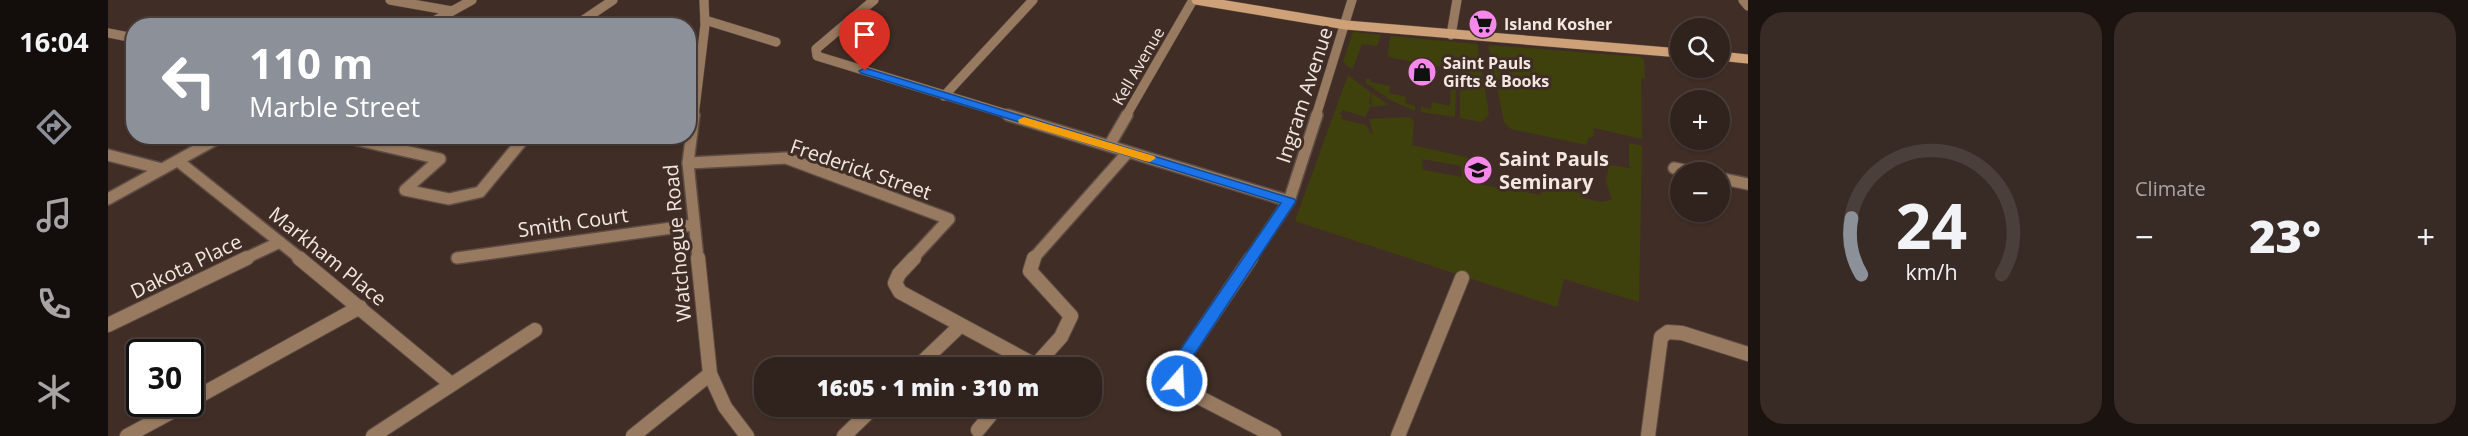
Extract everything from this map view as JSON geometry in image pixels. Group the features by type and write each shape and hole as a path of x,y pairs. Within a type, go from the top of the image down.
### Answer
{"main road":[{"path":"1195,0 1346,25 1670,52"},
{"path":"1730,57 1748,59"}],"street":[{"path":"390,0 452,11"},
{"path":"439,18 472,0"},
{"path":"586,18 613,0"},
{"name":"Watchogue Road","path":"696,96 705,20 704,0"},
{"path":"874,0 823,40 816,49 817,56 1289,201"},
{"path":"944,96 1033,0"},
{"name":"Kell Avenue","path":"1109,146 1195,0"},
{"name":"Ingram Avenue","path":"1274,436 1187,391 1177,381 1176,369 1289,201 1352,0"},
{"path":"1451,35 1457,0"},
{"path":"1743,0 1748,6"},
{"path":"705,20 776,42"},
{"path":"108,33 126,36"},
{"path":"108,199 208,144"},
{"path":"376,144 440,159 405,190 449,199 480,192 519,144"},
{"name":"Watchogue Road","path":"690,144 688,163 693,225 710,374 718,398 731,420 747,436"},
{"path":"1042,357 1061,336 1071,316 1030,271 1032,260 1128,152"},
{"path":"108,155 162,169"},
{"name":"Frederick Street","path":"688,163 786,158 949,219 899,274 895,284 900,292 961,325"},
{"name":"Markham Place","path":"178,161 360,306 451,384"},
{"path":"1730,180 1748,184"},
{"name":"Smith Court","path":"458,258 693,225"},
{"name":"Dakota Place","path":"108,325 280,242"},
{"path":"1398,436 1462,278"},
{"path":"204,393 360,306"},
{"path":"928,357 961,325 1018,357"},
{"path":"373,436 535,330"},
{"path":"1648,436 1661,337 1668,332 1682,333 1748,354"},
{"path":"633,436 710,374"},
{"path":"127,436 162,417"},
{"path":"844,436 864,417"},
{"path":"978,430 989,417"}],"shaded area":[{"path":"1353,32 1381,35 1377,46 1362,44 1353,68 1350,68 1343,62"},
{"path":"1390,36 1477,44 1489,114 1482,122 1460,118 1460,90 1466,91 1466,88 1462,87 1462,71 1388,57"},
{"path":"1488,45 1641,57 1644,60 1645,79 1641,78 1642,139 1594,128 1593,137 1588,138 1587,145 1511,129 1504,122"},
{"path":"1348,75 1371,93 1369,104 1374,105 1371,103 1372,93 1388,105 1370,107 1365,117 1343,110 1339,114 1342,115 1341,119 1366,125 1370,133 1373,133 1369,119 1409,117 1414,120 1412,145 1470,158 1477,184 1542,195 1539,186 1580,193 1582,198 1600,202 1612,200 1606,182 1609,165 1635,169 1629,166 1629,143 1642,146 1639,302 1564,279 1557,307 1295,221","holes":["1422,159 1461,166 1462,177 1423,170"]},
{"path":"1366,79 1390,86 1389,93 1406,97 1405,103 1415,106 1415,111 1390,100 1366,83"},
{"path":"1451,88 1456,89 1455,117 1421,112 1421,107 1431,109 1432,102 1450,106"}],"slow traffic":[{"path":"1024,120 1150,158"}],"place":[{"name":"Island Kosher","path":"1483,24"},
{"name":"Saint Pauls Gifts & Books","path":"1422,72"},
{"name":"Saint Pauls Seminary","path":"1478,170"}],"route":[{"path":"865,71 1289,201 1176,369 1177,381"}]}
